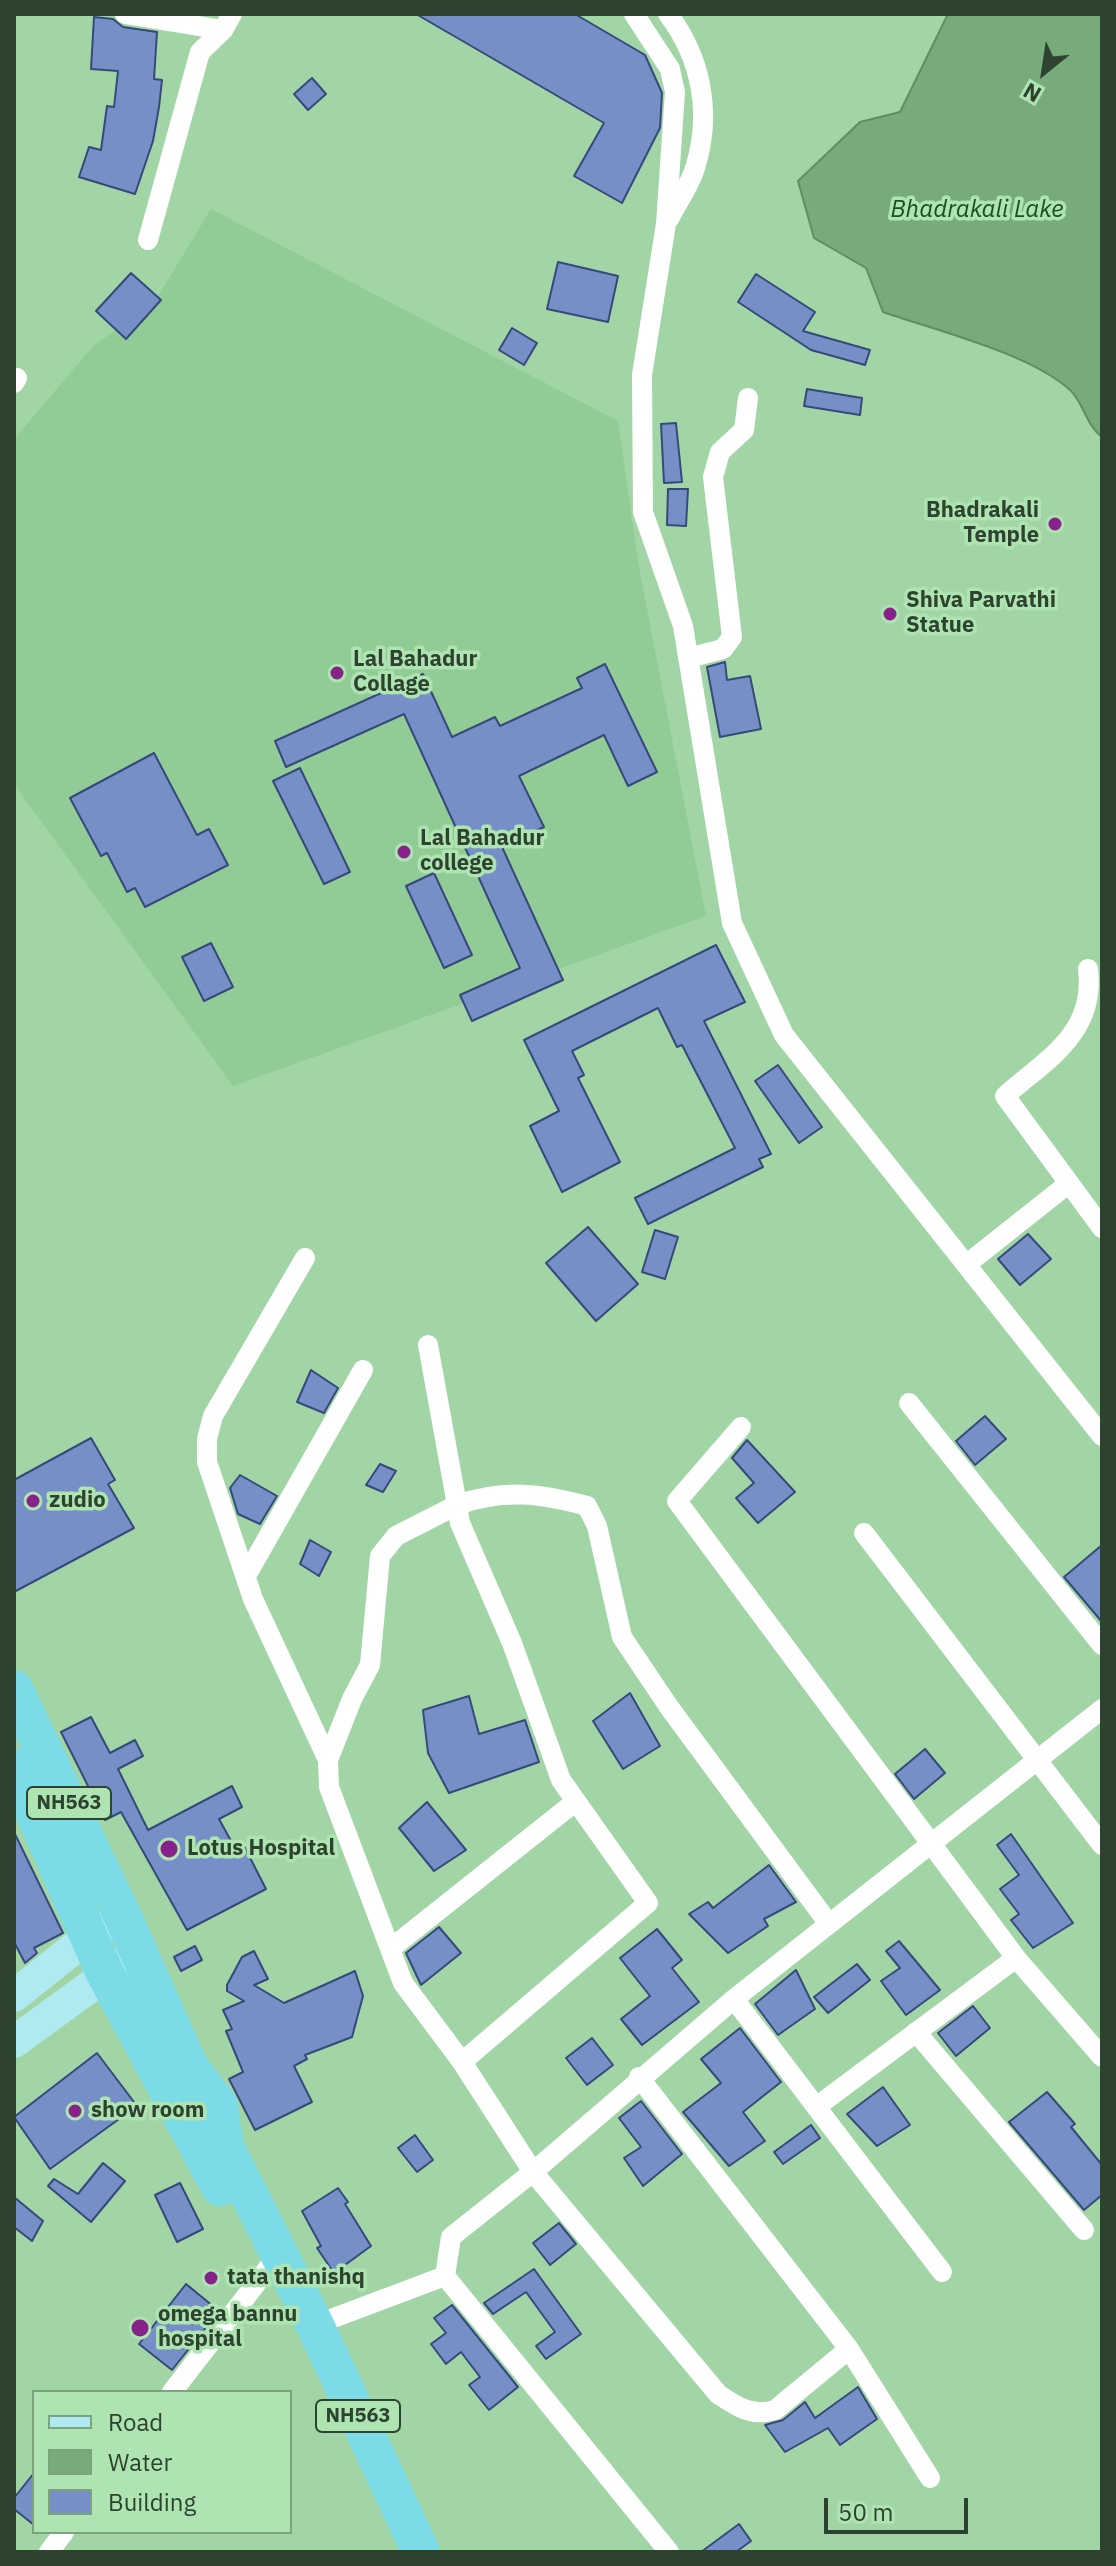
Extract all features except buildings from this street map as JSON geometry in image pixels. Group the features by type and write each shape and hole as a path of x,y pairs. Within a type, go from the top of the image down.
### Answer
{"highway":[{"name":"NH563","path":"14,1689 123,1917 189,2066 219,2106 225,2147 394,2552"},
{"name":"NH563","path":"14,1767 105,1973 272,2263 315,2325 421,2552"}],"main road":[{"path":"14,1996 88,1937 123,1917"},
{"path":"14,2042 105,1973 140,1954"}],"street":[{"path":"125,14 227,22"},
{"path":"634,14 670,69 675,92 666,224 642,375 643,512 683,626 732,923 784,1035 1102,1436"},
{"path":"666,224 695,169 702,128 702,90 696,59 668,14"},
{"path":"148,240 200,52 227,22"},
{"path":"688,658 723,649 732,637 713,477 720,452 744,430 748,398"},
{"path":"1088,969 1091,992 1075,1036 1005,1096 1102,1228"},
{"path":"967,1264 1068,1184"},
{"path":"305,1258 213,1416 207,1439 207,1462 253,1599 328,1760 329,1787 403,1983 462,2062 533,2172 718,2394 740,2409 760,2415 775,2410 849,2349"},
{"path":"428,1345 460,1523 512,1643 561,1780 648,1903 462,2062"},
{"path":"246,1576 363,1370"},
{"path":"909,1403 1102,1645"},
{"path":"741,1427 677,1501 1016,1958 1102,2057"},
{"path":"328,1760 352,1699 370,1665 380,1556 396,1536 457,1505 489,1494 519,1493 587,1506 597,1526 622,1637 669,1707 829,1924"},
{"path":"864,1533 1102,1845"},
{"path":"669,2552 445,2276 451,2237 533,2172 639,2077 734,1999 1102,1709"},
{"path":"390,1949 575,1802"},
{"path":"816,2107 1016,1958"},
{"path":"734,1999 942,2272"},
{"path":"916,2032 1084,2230"},
{"path":"639,2077 849,2349 930,2478"},
{"path":"174,2390 272,2263"},
{"path":"315,2325 352,2314 445,2276"},
{"path":"49,2552 62,2534"}],"shaded area":[{"name":"Lal Bahadur Collage","path":"211,209 618,421 638,562 706,916 233,1086 14,784 14,439 94,345 152,306"}],"water":[{"name":"Bhadrakali Lake","path":"948,14 1102,14 1102,437 1092,427 1071,391 1054,378 1008,354 883,312 866,268 814,238 798,181 860,122 900,112"}],"place":[{"name":"Bhadrakali Temple","path":"1055,524"},
{"name":"Shiva Parvathi Statue","path":"890,614"},
{"name":"Lal Bahadur Collage","path":"337,673"},
{"name":"Lal Bahadur college","path":"404,852"},
{"name":"zudio","path":"33,1501"},
{"name":"Lotus Hospital","path":"169,1849"},
{"name":"show room","path":"75,2111"},
{"name":"tata thanishq","path":"211,2278"},
{"name":"omega bannu hospital","path":"140,2328"}]}
